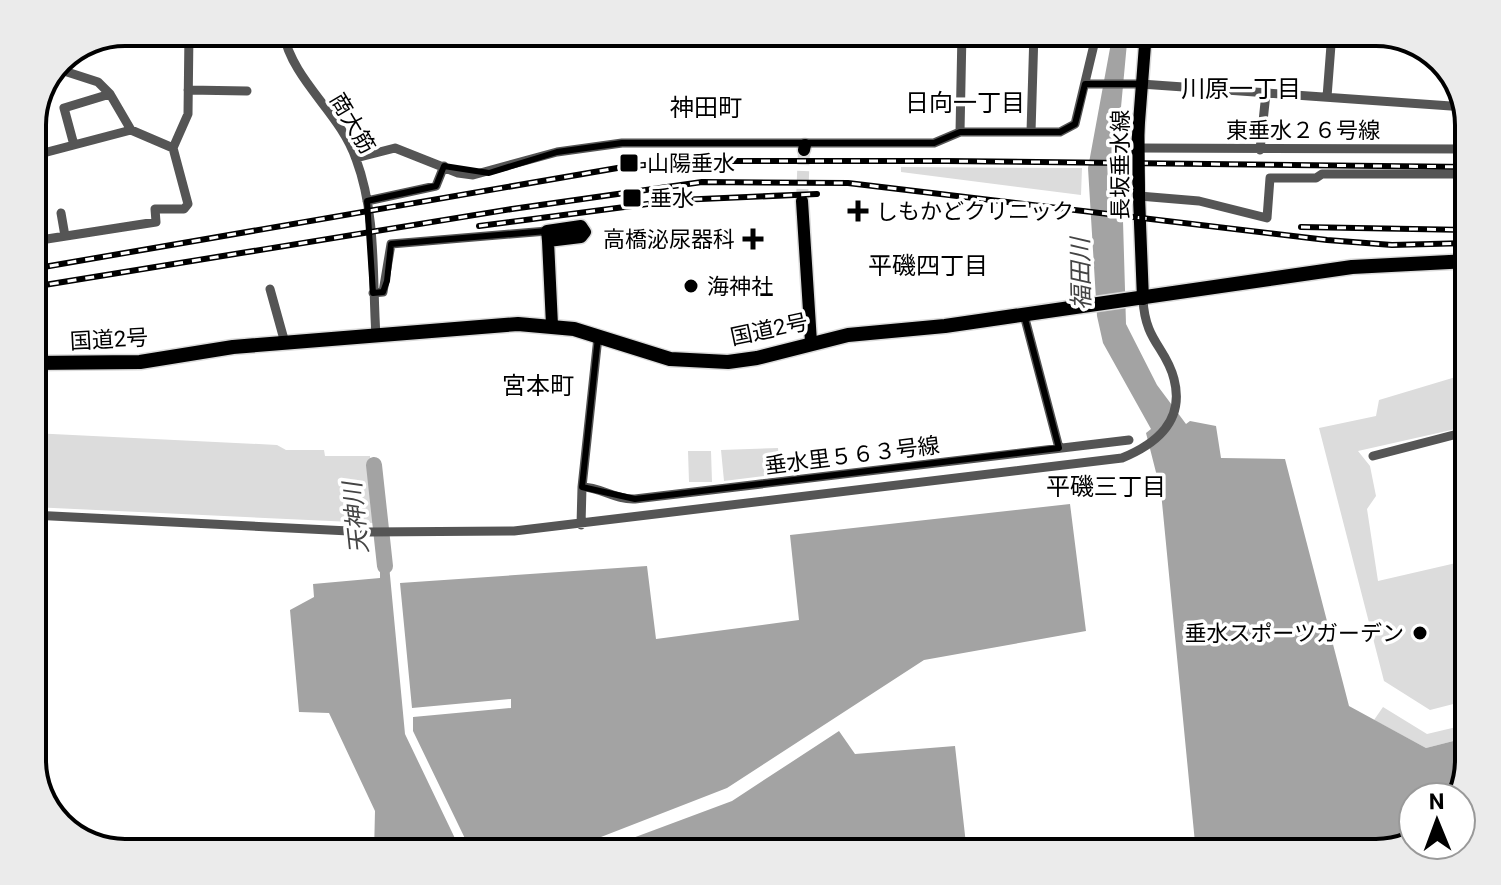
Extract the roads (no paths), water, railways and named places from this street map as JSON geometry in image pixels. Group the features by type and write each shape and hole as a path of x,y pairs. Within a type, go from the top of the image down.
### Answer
{"highway":[{"name":"国道2号","path":"46,363 140,362 285,343 494,325 552,325 650,354 698,363 757,358 811,342 1136,300 1352,267 1455,262"}],"main road":[{"name":"長坂垂水線","path":"1136,300 1139,196 1136,84 1143,46"},
{"path":"802,201 811,342"},
{"path":"547,236 552,325"}],"street":[{"path":"46,239 156,222 155,209 184,209 188,204 173,148 188,114 189,46"},
{"name":"商大筋","path":"287,46 291,60 356,158 367,201 376,336"},
{"path":"960,132 962,46"},
{"path":"1031,132 1034,46"},
{"path":"356,158 395,148 458,173 489,173 557,152 622,143 805,148 934,143 960,132 1060,132 1075,124 1094,46"},
{"path":"1327,97 1330,46"},
{"path":"67,72 98,82 110,94 131,130 173,148"},
{"path":"1085,84 1136,84 1452,106"},
{"path":"188,90 247,91"},
{"path":"1260,150 1266,93"},
{"path":"74,145 64,108 110,94"},
{"path":"46,152 131,130"},
{"name":"東垂水２６号線","path":"1137,148 1455,149"},
{"path":"367,201 436,186 444,166"},
{"path":"1139,196 1199,201 1267,218 1270,178 1316,178 1322,174 1455,174"},
{"path":"61,213 65,236"},
{"path":"373,293 383,292 391,244 547,236"},
{"path":"270,289 285,343"},
{"path":"46,516 414,533 581,525 1122,458 1160,439 1173,414 1175,396 1174,379 1147,330 1136,300"},
{"path":"1024,315 1059,448"},
{"path":"581,525 582,487 598,337"},
{"path":"1373,456 1455,435"},
{"name":"垂水里５６３号線","path":"582,487 599,489 623,499 635,499 1129,440"}],"waterway":[{"name":"天神川","path":"374,465 385,566"}],"tunnel":[{"path":"802,201 804,150"}],"railway":[{"path":"46,267 629,166 710,161 946,161 1455,167"},
{"path":"46,285 512,209 702,182 848,183 1327,240 1392,245 1455,243"},
{"path":"479,226 678,200 817,194"},
{"path":"1301,227 1455,230"}],"place":[{"name":"山陽垂水","path":"629,163"},
{"name":"垂水","path":"632,198"},
{"name":"しもかどクリニック","path":"858,211"},
{"name":"高橋泌尿器科","path":"753,239"},
{"name":"海神社","path":"691,286"},
{"name":"垂水スポーツガーデン","path":"1420,633"}],"district":[{"name":"川原一丁目","path":"1241,89"},
{"name":"日向一丁目","path":"965,103"},
{"name":"神田町","path":"706,108"},
{"name":"平磯四丁目","path":"928,266"},
{"name":"宮本町","path":"538,386"},
{"name":"平磯三丁目","path":"1106,487"}],"water label":[{"name":"福田川","path":"1081,274"}]}
